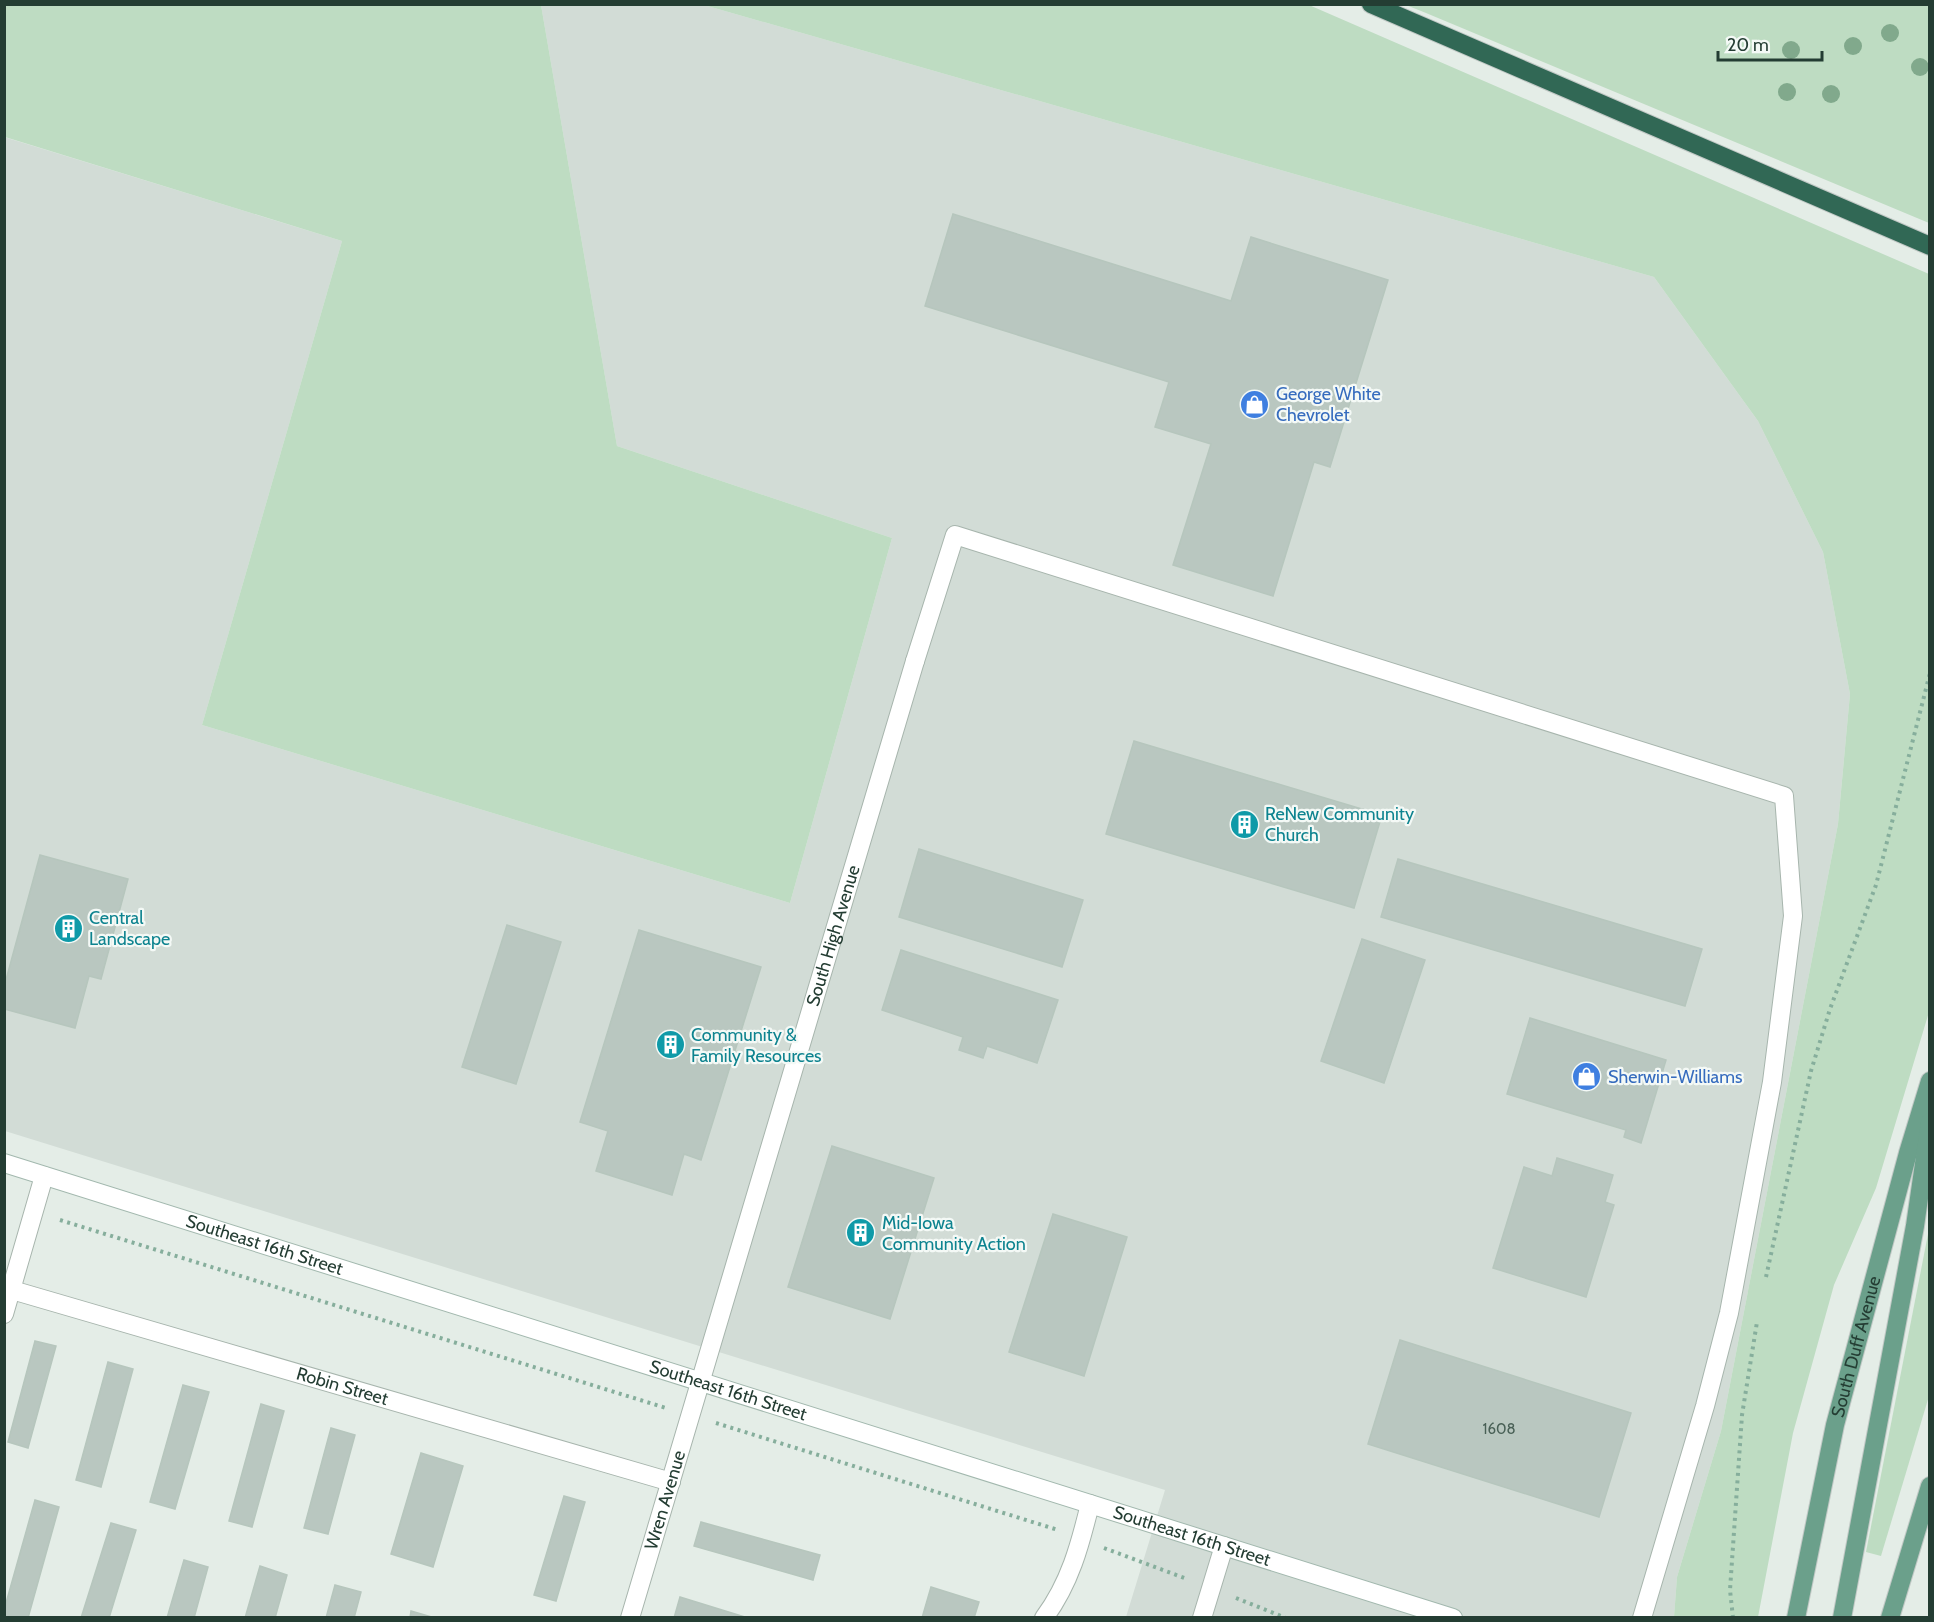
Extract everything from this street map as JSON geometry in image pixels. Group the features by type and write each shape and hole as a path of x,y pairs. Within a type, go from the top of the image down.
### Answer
{"highway":[{"path":"1371,4 1929,246"}],"main road":[{"name":"South Duff Avenue","path":"1796,1617 1836,1425 1929,1082"},
{"path":"1842,1617 1915,1226 1929,1122"},
{"path":"1890,1617 1929,1486"}],"street":[{"name":"South High Avenue","path":"701,1383 915,661 955,535 1784,796 1793,916 1772,1082 1729,1313 1705,1406 1642,1617"},
{"name":"Southeast 16th Street","path":"4,1163 1452,1617"},
{"path":"4,1314 44,1176"},
{"name":"Robin Street","path":"12,1290 671,1482"},
{"name":"Wren Avenue","path":"630,1617 701,1383"},
{"path":"1044,1617 1058,1598 1073,1565 1090,1504"},
{"path":"1202,1617 1224,1546"}],"path":[{"path":"1764,1284 1811,1071 1830,1009 1876,885 1929,673"},
{"path":"34,1212 646,1402"},
{"path":"1732,1617 1730,1590 1742,1415 1758,1318"},
{"path":"734,1429 1081,1539 1286,1617"}],"shaded area":[{"path":"541,5 704,5 1654,277 1758,421 1823,552 1850,694 1838,824 1721,1431 1677,1577 1674,1617 1126,1617 1165,1490 5,1131 4,137 342,241 202,725 790,903 892,538 617,446"}],"green space":[{"path":"4,5 541,5 617,446 892,538 790,903 202,725 342,241 5,137"},
{"path":"704,5 1309,5 1929,274 1929,1012 1876,1188 1834,1285 1793,1433 1758,1617 1674,1617 1677,1577 1721,1431 1838,824 1850,694 1823,552 1758,421 1654,277"},
{"path":"1406,5 1929,5 1929,223 1426,13"},
{"path":"1929,1229 1929,1396 1881,1556 1866,1552"}],"building":[{"name":"George White Chevrolet","path":"953,214 1231,301 1251,237 1388,280 1330,467 1314,462 1273,596 1173,565 1211,444 1155,427 1169,382 925,306"},
{"name":"ReNew Community Church","path":"1134,741 1382,815 1354,908 1106,834"},
{"path":"919,849 1083,900 1062,967 899,917"},
{"name":"Central Landscape","path":"40,855 128,879 101,979 89,976 75,1028 4,1009 4,987"},
{"path":"1398,859 1702,949 1685,1006 1381,917"},
{"path":"507,925 561,942 516,1084 462,1067"},
{"name":"Community & Family Resources","path":"639,930 761,967 701,1160 684,1154 672,1195 596,1171 608,1131 580,1122"},
{"path":"1362,939 1425,960 1384,1083 1321,1061"},
{"path":"901,950 1058,1000 1037,1063 987,1046 983,1058 959,1050 963,1037 882,1010"},
{"name":"Sherwin-Williams","path":"1530,1018 1666,1060 1641,1143 1624,1137 1626,1130 1507,1094"},
{"name":"Mid-Iowa Community Action","path":"832,1146 934,1178 890,1319 788,1287"},
{"path":"1557,1158 1613,1175 1605,1202 1614,1205 1586,1297 1493,1268 1524,1167 1552,1176"},
{"path":"1053,1214 1127,1237 1084,1376 1009,1352"},
{"path":"1400,1340 1631,1413 1599,1517 1368,1444"},
{"path":"35,1341 56,1346 28,1448 8,1442"},
{"path":"108,1362 133,1369 101,1487 76,1480"},
{"path":"183,1385 209,1392 175,1509 150,1502"},
{"path":"261,1404 284,1411 252,1527 229,1521"},
{"path":"331,1428 355,1435 328,1534 304,1528"},
{"path":"421,1453 463,1466 433,1567 391,1554"},
{"path":"564,1496 585,1502 556,1601 534,1595"},
{"path":"35,1500 59,1507 28,1618 8,1618 4,1616 4,1610"},
{"path":"701,1522 820,1555 813,1580 694,1546"},
{"path":"111,1523 136,1530 109,1618 81,1618"},
{"path":"184,1560 208,1567 194,1618 167,1618"},
{"path":"260,1566 287,1575 275,1618 245,1618"},
{"path":"335,1585 361,1592 354,1618 326,1618"},
{"path":"931,1587 979,1602 974,1618 922,1618"},
{"path":"680,1597 748,1618 674,1618"},
{"path":"411,1611 435,1618 410,1618"}],"place":[{"name":"George White Chevrolet","path":"1255,404"},
{"name":"ReNew Community Church","path":"1244,824"},
{"name":"Central Landscape","path":"68,928"},
{"name":"Community & Family Resources","path":"670,1045"},
{"name":"Sherwin-Williams","path":"1587,1077"},
{"name":"Mid-Iowa Community Action","path":"861,1233"}]}
